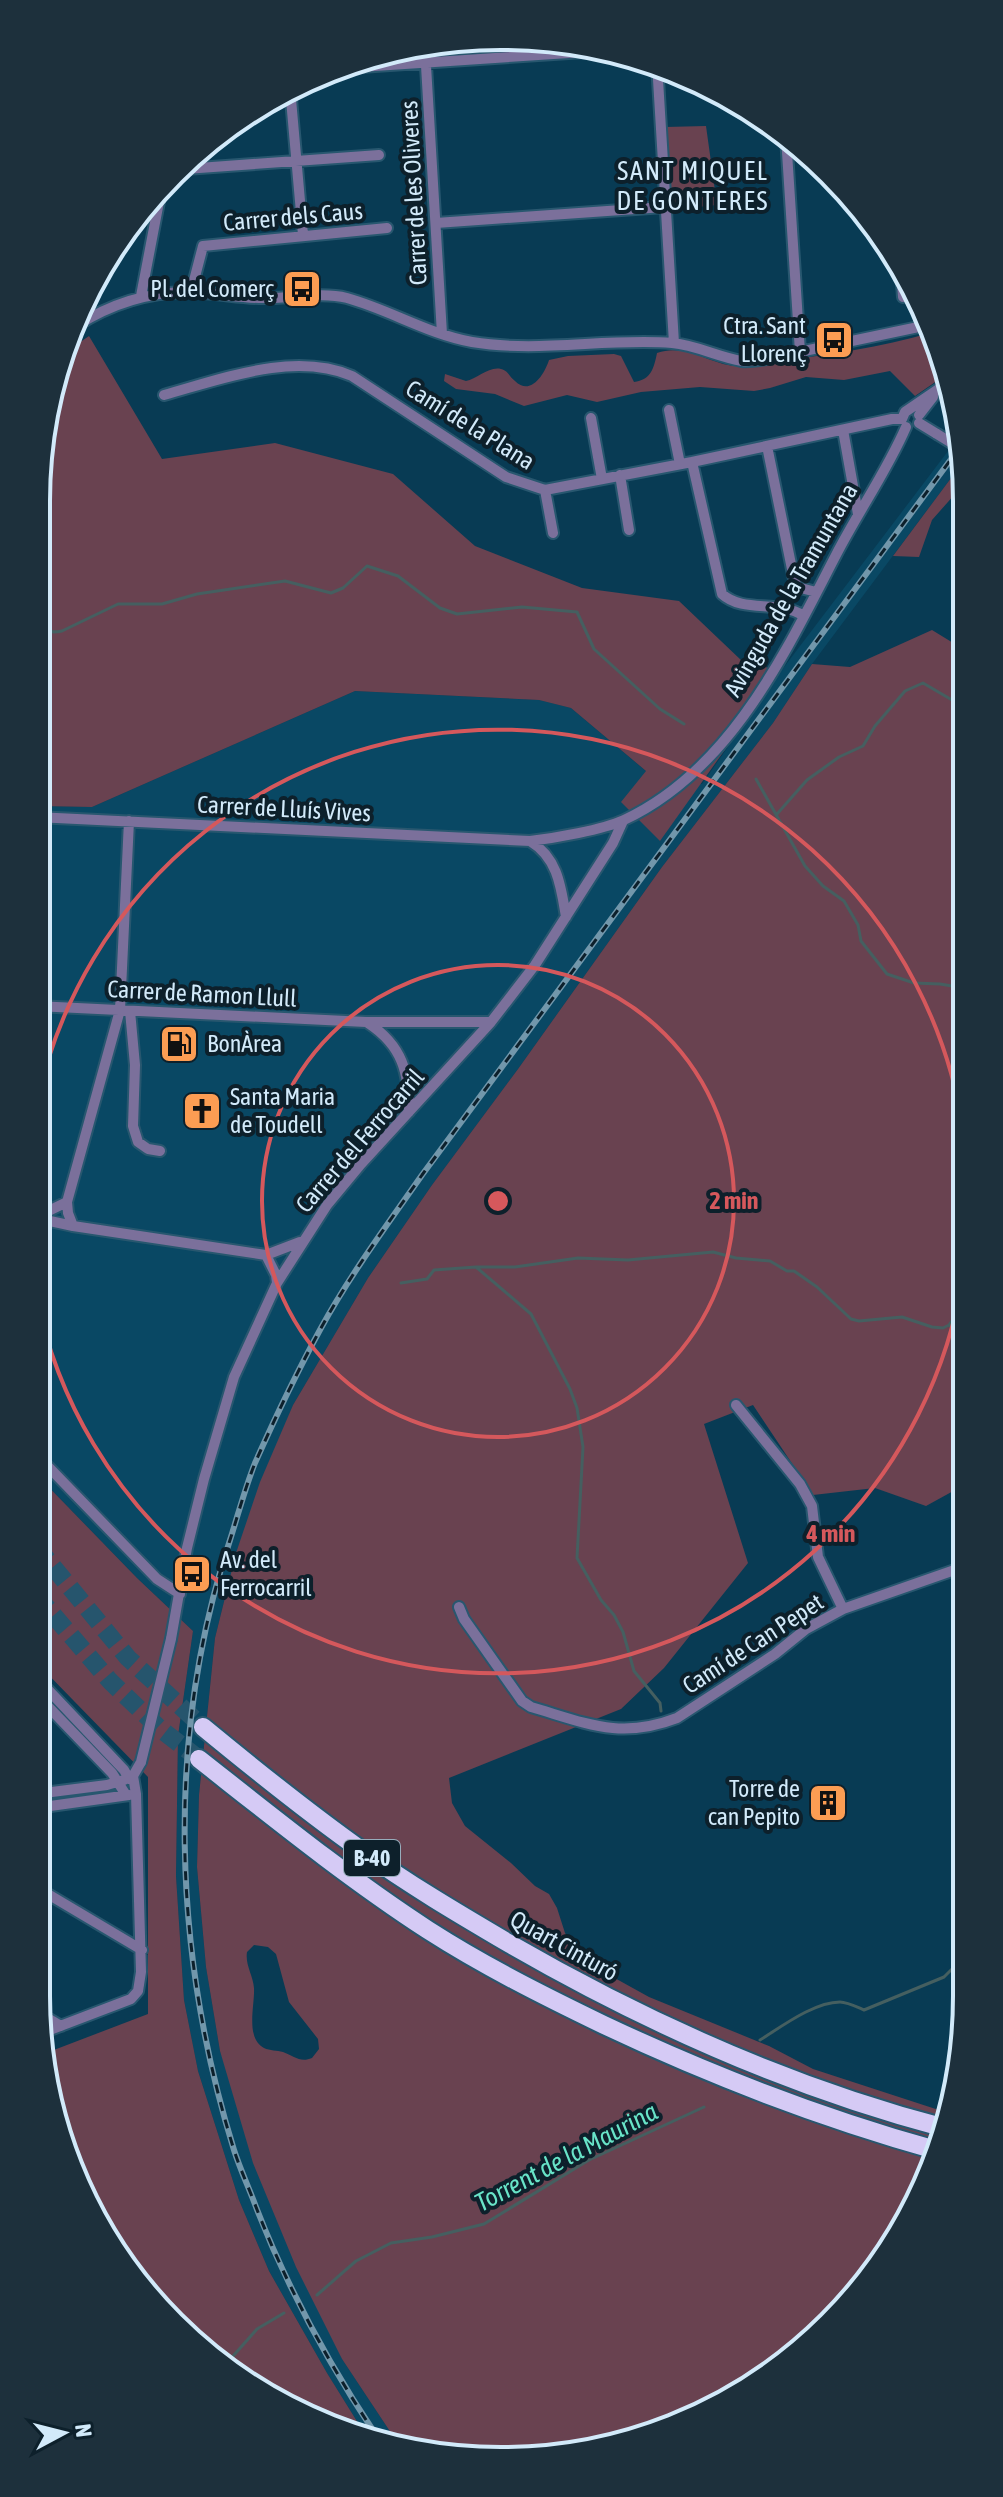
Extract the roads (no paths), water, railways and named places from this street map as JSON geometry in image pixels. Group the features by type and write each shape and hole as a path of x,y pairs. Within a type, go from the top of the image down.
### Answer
{"highway":[{"name":"Quart Cinturó","path":"203,1727 362,1851 447,1908 569,1978 639,2015 722,2052 819,2088 934,2125"},
{"name":"Quart Cinturó","path":"199,1759 355,1880 430,1931 532,1990 654,2048 754,2090 927,2147"}],"street":[{"path":"385,65 557,54"},
{"name":"Carrer de les Oliveres","path":"426,57 442,334"},
{"path":"658,78 674,343"},
{"path":"291,102 303,235"},
{"path":"787,152 800,352"},
{"path":"197,168 379,155"},
{"path":"436,223 664,207"},
{"path":"141,296 158,209"},
{"name":"Carrer dels Caus","path":"191,292 203,246 387,228"},
{"path":"90,318 141,296 191,292 265,298 342,297 471,342 509,346 674,343 743,361 918,327"},
{"name":"Camí de la Plana","path":"164,395 260,370 290,367 337,369 506,477 545,490 892,419 913,428 916,416"},
{"path":"939,390 916,416 949,441"},
{"path":"669,410 680,464"},
{"name":"Avinguda de la Tramuntana","path":"623,821 671,792 696,770 757,697 878,480 904,423 905,412 916,416"},
{"path":"591,418 602,479"},
{"path":"843,430 858,514"},
{"path":"767,446 797,587 791,608"},
{"path":"692,462 722,594 738,604 791,608 804,616"},
{"path":"620,475 629,530"},
{"path":"852,478 863,485 878,480"},
{"path":"545,490 553,533"},
{"path":"797,587 816,592"},
{"name":"Carrer de Lluís Vives","path":"50,818 530,841 623,821"},
{"path":"129,821 125,1010 135,1065 133,1126 138,1142 148,1149 160,1151"},
{"name":"Carrer del Ferrocarril","path":"127,1779 141,1762 171,1639 187,1548 234,1377 277,1283 327,1205 491,1022 535,965 613,843 623,821"},
{"path":"530,841 540,847 558,876 566,917"},
{"name":"Carrer de Ramon Llull","path":"50,1007 366,1022 491,1022"},
{"path":"73,1226 67,1202 125,1010"},
{"path":"366,1022 380,1031 402,1060 409,1082 409,1112"},
{"path":"461,1023 472,1031 472,1043"},
{"path":"50,1211 67,1202"},
{"path":"50,1221 266,1255 302,1241"},
{"path":"266,1255 277,1283"},
{"path":"736,1405 800,1484 812,1506 818,1557 843,1609"},
{"path":"50,1468 157,1579 180,1594"},
{"name":"Camí de Can Pepet","path":"459,1607 464,1619 522,1701 531,1707 606,1728 631,1730 677,1718 775,1654 806,1629 843,1609 953,1571"},
{"path":"50,1692 124,1770 133,1797 142,1950 141,1979 135,1996 51,2030"},
{"path":"50,1707 127,1779"},
{"path":"50,1792 127,1779"},
{"path":"50,1806 133,1797"},
{"path":"50,1895 142,1950"},
{"path":"51,2020 61,2026"}],"waterway":[{"path":"50,631 62,631 118,604 162,604 197,594 285,581 331,593 343,588 367,566 398,576 440,608 457,614 522,607 577,612 594,649 660,709 684,724"},
{"path":"777,814 807,780 839,757 863,746 875,726 905,691 923,683 953,701"},
{"path":"756,779 805,866 823,886 844,901 858,925 861,941 887,974 914,983 953,986"},
{"path":"476,1267 515,1267 578,1258 628,1260 713,1252 770,1261 787,1271 794,1271 817,1287 851,1319 902,1317 943,1328 953,1320"},
{"path":"401,1283 427,1279 434,1270 476,1267 531,1314 577,1408 583,1447 577,1558 601,1600 614,1615 623,1632 634,1671 660,1703 661,1711"},
{"path":"949,1325 953,1328"},
{"name":"Torrent de la Maurina","path":"760,2040 819,2006 843,2002 864,2010 944,1977 953,1968"},
{"name":"Torrent de la Maurina","path":"317,2295 356,2261 391,2243 484,2224 589,2160 704,2107"},
{"name":"Torrent de la Maurina","path":"232,2357 257,2329 284,2313"}],"tunnel":[{"path":"50,1563 128,1658 203,1727"},
{"path":"50,1611 110,1681 159,1728 199,1759"}],"railway":[{"path":"371,2428 310,2324 268,2237 234,2150 198,1999 189,1922 185,1845 187,1768 195,1691 209,1615 230,1540 251,1472 270,1429 321,1328 356,1269 422,1175 951,460"}],"place":[{"name":"Pl. del Comerç","path":"302,289"},
{"name":"Ctra. Sant Llorenç","path":"834,340"},
{"name":"BonÀrea","path":"179,1044"},
{"name":"Santa Maria de Toudell","path":"202,1111"},
{"name":"Av. del Ferrocarril","path":"192,1574"},
{"name":"Torre de can Pepito","path":"828,1803"}],"district":[{"name":"SANT MIQUEL DE GONTERES","path":"693,186"}]}
